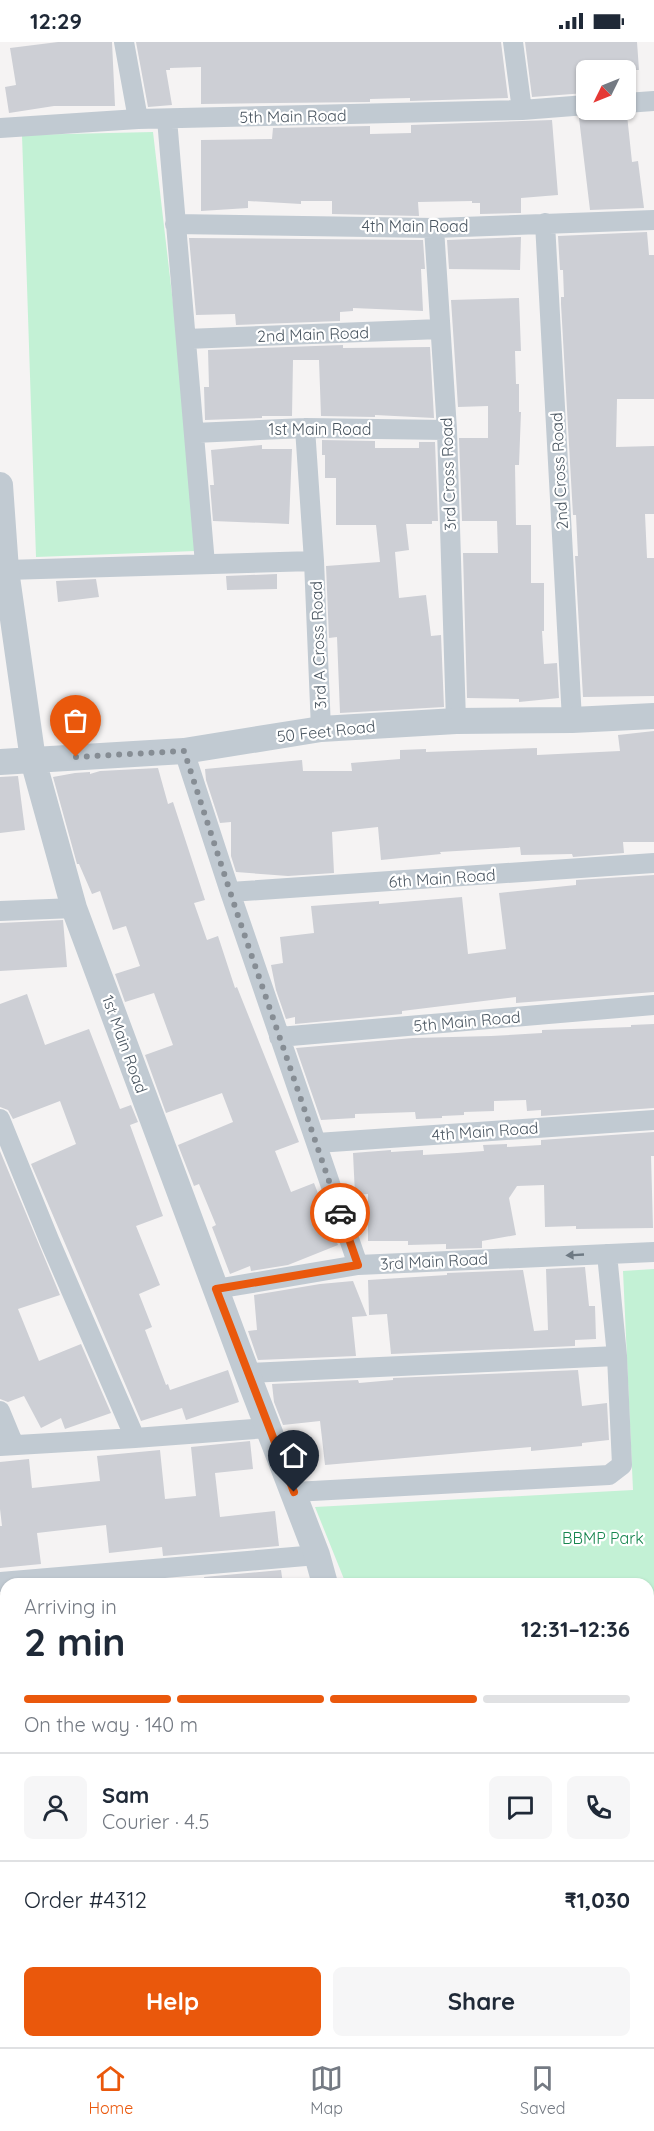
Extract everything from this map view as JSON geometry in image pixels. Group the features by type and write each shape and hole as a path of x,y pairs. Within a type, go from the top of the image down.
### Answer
{"street":[{"path":"124,42 138,119"},
{"path":"513,42 522,110"},
{"path":"636,102 654,101"},
{"name":"5th Main Road","path":"0,128 138,119 522,110 576,106"},
{"path":"167,119 205,564"},
{"name":"4th Main Road","path":"175,224 434,228 654,220"},
{"name":"2nd Cross Road","path":"545,223 572,720"},
{"name":"3rd Cross Road","path":"434,228 447,430 456,721"},
{"name":"2nd Main Road","path":"186,339 440,329"},
{"name":"1st Main Road","path":"194,433 305,428 447,430"},
{"name":"3rd A Cross Road","path":"305,428 314,561 321,729"},
{"name":"1st Main Road","path":"0,485 6,570 33,760 74,908 247,1373 294,1492 323,1578"},
{"path":"6,570 314,561"},
{"name":"50 Feet Road","path":"0,762 184,751 321,729 456,721 572,720 654,716"},
{"path":"184,751 358,1265"},
{"name":"6th Main Road","path":"230,892 654,863"},
{"path":"0,911 74,908"},
{"name":"5th Main Road","path":"279,1037 654,1005"},
{"path":"0,1119 50,1242 135,1438"},
{"name":"4th Main Road","path":"317,1143 654,1120"},
{"name":"3rd Main Road","path":"216,1289 358,1265 654,1252"},
{"path":"294,1492 609,1475 622,1464 617,1356 607,1254"},
{"path":"247,1373 617,1356"},
{"path":"0,1410 7,1446 268,1428"},
{"path":"47,1578 317,1555"}],"green space":[{"path":"153,132 191,457 195,551 36,557 22,135"},
{"name":"BBMP Park","path":"654,1269 654,1578 344,1578 315,1507 633,1490 623,1271"}],"building":[{"path":"58,42 112,42 115,106 54,106 9,113 5,87 16,85 10,48"},
{"path":"136,42 501,42 508,98 410,101 410,98 370,99 370,102 201,104 201,67 166,70 172,105 148,107"},
{"path":"525,42 637,42 639,70 636,70 636,60 576,60 576,94 532,97"},
{"path":"552,120 558,195 521,198 521,213 480,214 480,203 472,203 472,201 418,202 419,216 332,214 332,201 301,201 301,204 248,201 248,208 201,211 201,140 272,139 273,128 370,126 370,134 411,133 411,125"},
{"path":"579,120 628,120 632,162 638,161 644,208 590,210"},
{"path":"647,232 649,255 654,255 654,399 617,399 616,447 654,446 654,514 645,514 647,558 654,558 654,696 583,697 575,556 578,556 576,515 573,515 561,304 561,297 564,297 563,270 560,270 558,236"},
{"path":"521,237 520,270 449,269 447,240"},
{"path":"189,238 423,240 425,269 421,269 423,311 353,308 353,311 340,312 340,321 236,325 235,314 196,315"},
{"path":"519,298 521,351 515,351 516,384 519,384 519,412 521,412 519,465 515,465 516,525 531,525 531,583 544,583 544,631 542,631 544,664 557,663 559,698 519,702 519,699 467,698 463,553 498,553 497,521 462,521 459,438 488,438 488,406 458,407 451,300"},
{"path":"343,345 343,348 430,347 434,418 375,415 375,417 321,416 319,360 293,360 292,416 205,420 204,387 209,387 208,350"},
{"path":"322,440 375,441 375,448 419,448 419,442 435,442 438,521 432,521 432,524 406,524 409,550 395,552 399,598 426,595 431,636 441,635 444,707 340,713 337,637 329,638 326,566 380,562 376,525 336,525 336,478 325,478 325,455 322,455"},
{"path":"262,445 262,449 292,449 289,524 213,521 210,485 214,485 211,450"},
{"path":"277,574 277,589 227,590 226,576"},
{"path":"96,579 99,597 58,602 56,581"},
{"path":"654,731 654,842 623,842 624,853 573,857 572,854 521,855 520,847 440,852 441,854 381,860 378,827 332,832 334,873 288,876 236,872 231,856 231,822 220,823 206,780 205,769 302,760 303,771 352,771 351,763 400,759 400,750 426,749 426,752 537,748 537,755 620,751 618,735"},
{"path":"158,768 168,804 173,802 205,900 194,903 207,940 218,936 235,988 237,987 299,1142 275,1151 291,1192 314,1183 338,1245 288,1265 251,1271 250,1266 230,1274 212,1227 216,1225 199,1184 194,1186 178,1145 233,1122 222,1093 166,1113 145,1055 173,1045 154,993 125,1002 115,974 140,966 126,926 113,930 100,891 92,894 77,864 53,777 75,773 90,772 90,774 100,771"},
{"path":"18,776 25,830 0,833 0,777"},
{"path":"654,875 654,992 516,1003 516,997 402,1011 402,1014 295,1024 295,1017 286,1019 276,990 271,965 283,963 280,937 314,933 311,906 379,901 379,904 462,897 468,954 506,949 499,893 576,885 576,880"},
{"path":"63,920 67,967 0,971 0,923"},
{"path":"27,994 45,1045 89,1029 120,1109 131,1105 138,1122 130,1125 163,1216 136,1226 160,1285 139,1294 152,1327 145,1330 166,1385 168,1384 170,1390 228,1370 239,1402 186,1420 182,1408 141,1421 31,1164 76,1144 60,1101 13,1119 8,1110 0,1107 0,1004"},
{"path":"654,1024 654,1108 541,1116 541,1110 527,1111 526,1100 494,1101 494,1111 464,1112 464,1115 442,1116 442,1118 416,1119 415,1112 355,1114 355,1118 321,1120 296,1048 413,1038 491,1036 542,1033 542,1030"},
{"path":"654,1132 654,1156 651,1156 653,1228 545,1227 544,1185 517,1186 509,1198 516,1235 482,1241 482,1248 446,1249 446,1244 408,1245 408,1241 368,1241 368,1194 355,1195 353,1153 423,1150 423,1155 457,1153 484,1151 483,1145 507,1144 507,1147 541,1145 541,1140"},
{"path":"0,1151 60,1295 18,1309 39,1361 81,1344 111,1413 65,1429 61,1418 41,1428 24,1396 8,1402 0,1399"},
{"path":"585,1267 589,1306 595,1306 596,1339 575,1340 575,1346 391,1354 387,1314 369,1315 368,1280 447,1275 447,1273 523,1270 534,1331 548,1330 546,1269"},
{"path":"353,1281 367,1316 352,1317 356,1356 258,1360 248,1331 257,1330 254,1295"},
{"path":"578,1370 582,1406 607,1403 609,1440 582,1443 582,1446 531,1451 531,1447 325,1465 320,1421 283,1425 274,1402 272,1384 358,1380 359,1383 393,1380 393,1378"},
{"path":"250,1441 253,1469 215,1473 220,1517 275,1511 279,1546 163,1556 162,1547 109,1553 106,1525 37,1533 41,1564 0,1568 0,1526 2,1526 0,1462 29,1459 32,1488 100,1481 97,1456 160,1450 165,1499 196,1496 191,1447"},
{"path":"281,1570 282,1578 204,1578"}],"way so far":[{"path":"76,757 184,751 340,1213"}],"route":[{"path":"294,1492 216,1289 358,1265 340,1213"}]}
